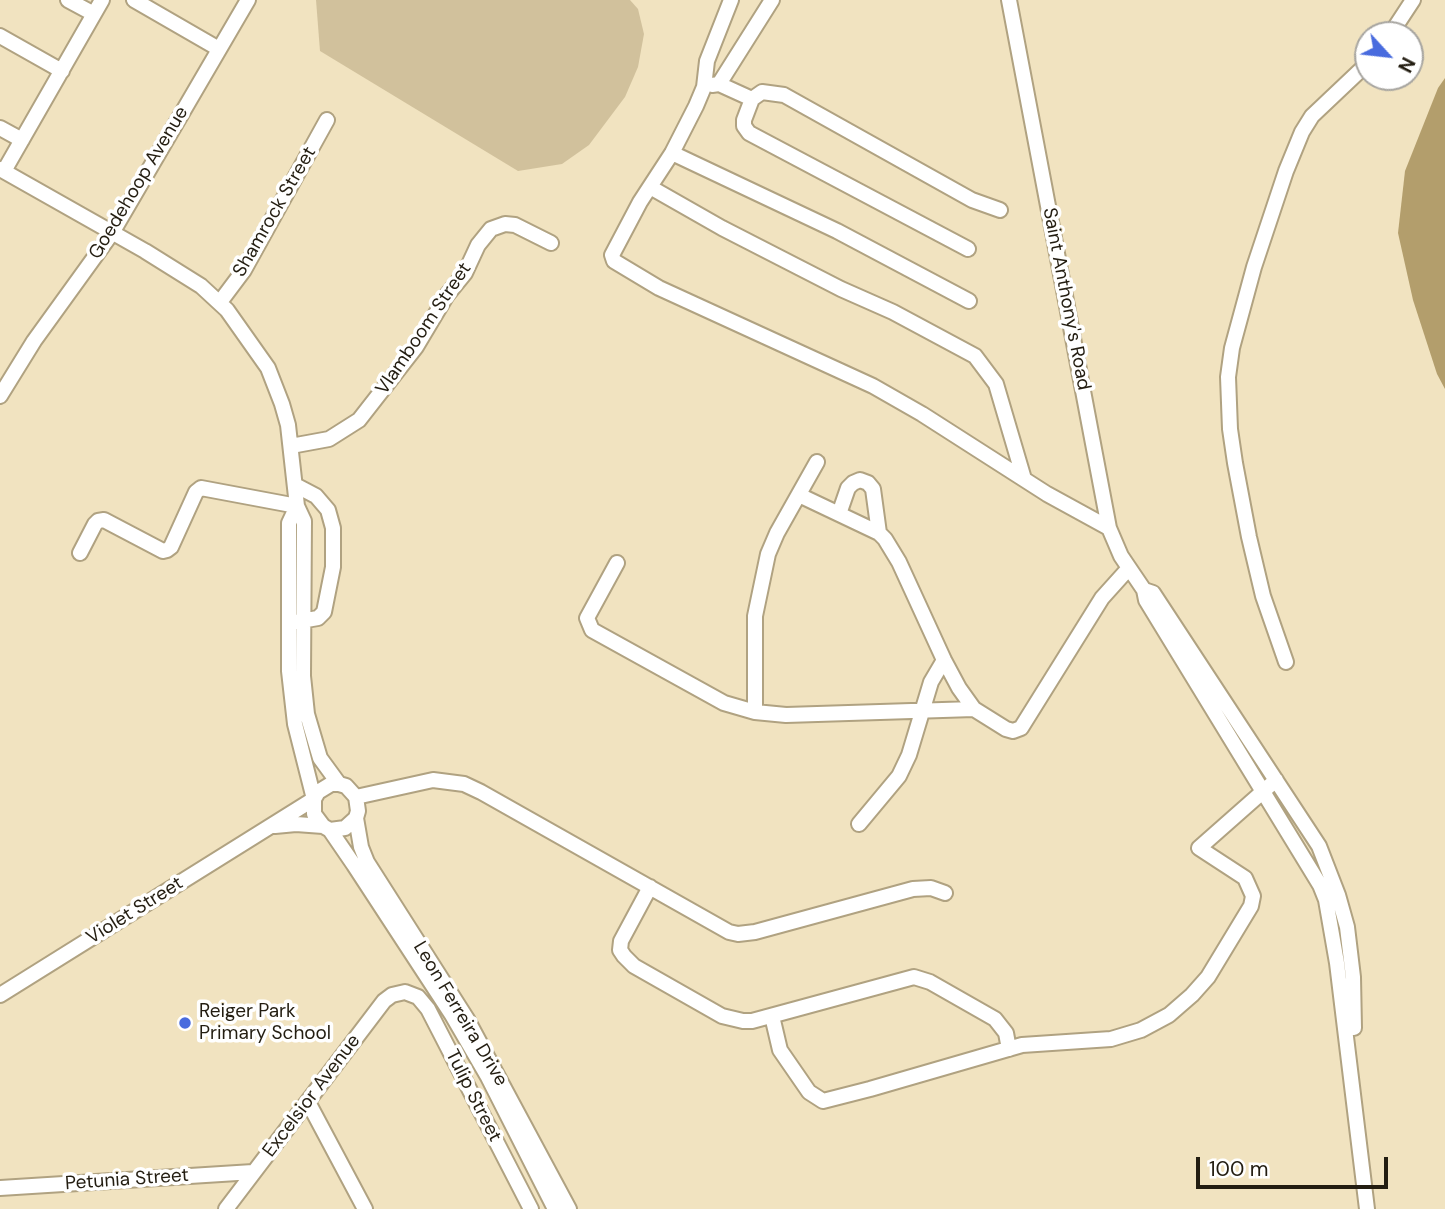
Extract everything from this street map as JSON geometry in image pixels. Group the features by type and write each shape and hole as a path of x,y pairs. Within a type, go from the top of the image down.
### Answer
{"street":[{"path":"68,0 94,14"},
{"path":"102,0 2,170 188,277 220,302 243,330 268,368 282,404 291,446 297,506 303,521 296,622 289,671 295,724 314,799 314,814 326,828"},
{"path":"134,0 219,49"},
{"name":"Goedehoop Avenue","path":"0,396 34,341 113,233 248,0"},
{"path":"731,0 706,61 704,87 696,107 612,255 614,261 659,288 873,386 1109,528"},
{"path":"719,84 772,0"},
{"name":"Saint Anthony's Road","path":"1009,0 1109,528 1114,542 1144,590"},
{"path":"1399,21 1413,0"},
{"path":"0,36 62,71"},
{"path":"1286,662 1263,596 1249,537 1230,429 1228,377 1232,348 1254,267 1302,132 1312,116 1354,76"},
{"path":"704,87 719,84 752,99"},
{"path":"968,248 749,133 745,130 744,120 752,99 762,92 784,95 972,200 1000,210"},
{"name":"Shamrock Street","path":"220,302 244,270 327,120"},
{"path":"0,128 22,140"},
{"path":"672,153 837,231 969,301"},
{"path":"650,187 722,228 841,289 893,312 975,356 996,384 1024,479"},
{"name":"Vlamboom Street","path":"291,446 329,439 359,420 416,347 447,295 465,273 478,245 491,229 505,224 515,225 551,243"},
{"path":"755,712 755,616 758,594 768,554 777,533 817,462"},
{"path":"839,514 848,488 860,480 869,484 873,489 879,533"},
{"path":"295,485 322,502 328,510 333,528 333,567 324,611 318,618 296,622"},
{"path":"80,553 98,521 104,520 163,551 167,550 172,547 196,492 201,488 297,506"},
{"path":"799,495 879,533 896,555 944,660 974,709 1013,731 1021,728 1102,598 1129,568"},
{"path":"617,562 587,618 592,630 724,703 755,712 786,715 974,709"},
{"path":"1356,1105 1353,977 1347,927 1319,846 1153,593 1144,590 1146,600 1320,885 1326,900 1332,923 1367,1209"},
{"path":"296,622 307,715 320,758 339,784"},
{"path":"859,824 899,776 909,755 931,682 944,660"},
{"path":"356,797 433,780 464,784 729,932 738,934 755,932 913,889 931,888 945,893"},
{"path":"772,1016 780,1050 809,1092 823,1101 870,1090 1022,1045 1111,1039 1141,1030 1160,1020 1192,995 1208,977 1251,906 1253,896 1245,878 1199,848 1276,780"},
{"path":"270,826 296,824 345,828 356,818 356,797 346,786 339,784 324,787 314,799"},
{"name":"Violet Street","path":"0,995 314,799"},
{"name":"Leon Ferreira Drive","path":"356,818 361,847 367,862 467,1019 569,1209"},
{"name":"Leon Ferreira Drive","path":"326,828 398,930 464,1035 555,1209"},
{"path":"650,887 621,941 620,950 628,962 722,1016 743,1021 772,1016 904,978 922,978 995,1019 1006,1033 1009,1049"},
{"name":"Excelsior Avenue","path":"226,1209 384,1001 391,995 405,992"},
{"name":"Tulip Street","path":"405,992 418,997 428,1009 531,1209"},
{"path":"308,1102 365,1209"},
{"name":"Petunia Street","path":"0,1188 253,1172"}],"shaded area":[{"path":"316,0 630,0 638,9 644,34 638,67 625,97 589,145 562,164 518,171 320,51"},
{"path":"1445,78 1445,389 1437,374 1413,300 1398,233 1405,171 1438,88"}],"place":[{"name":"Reiger Park Primary School","path":"185,1023"}]}
